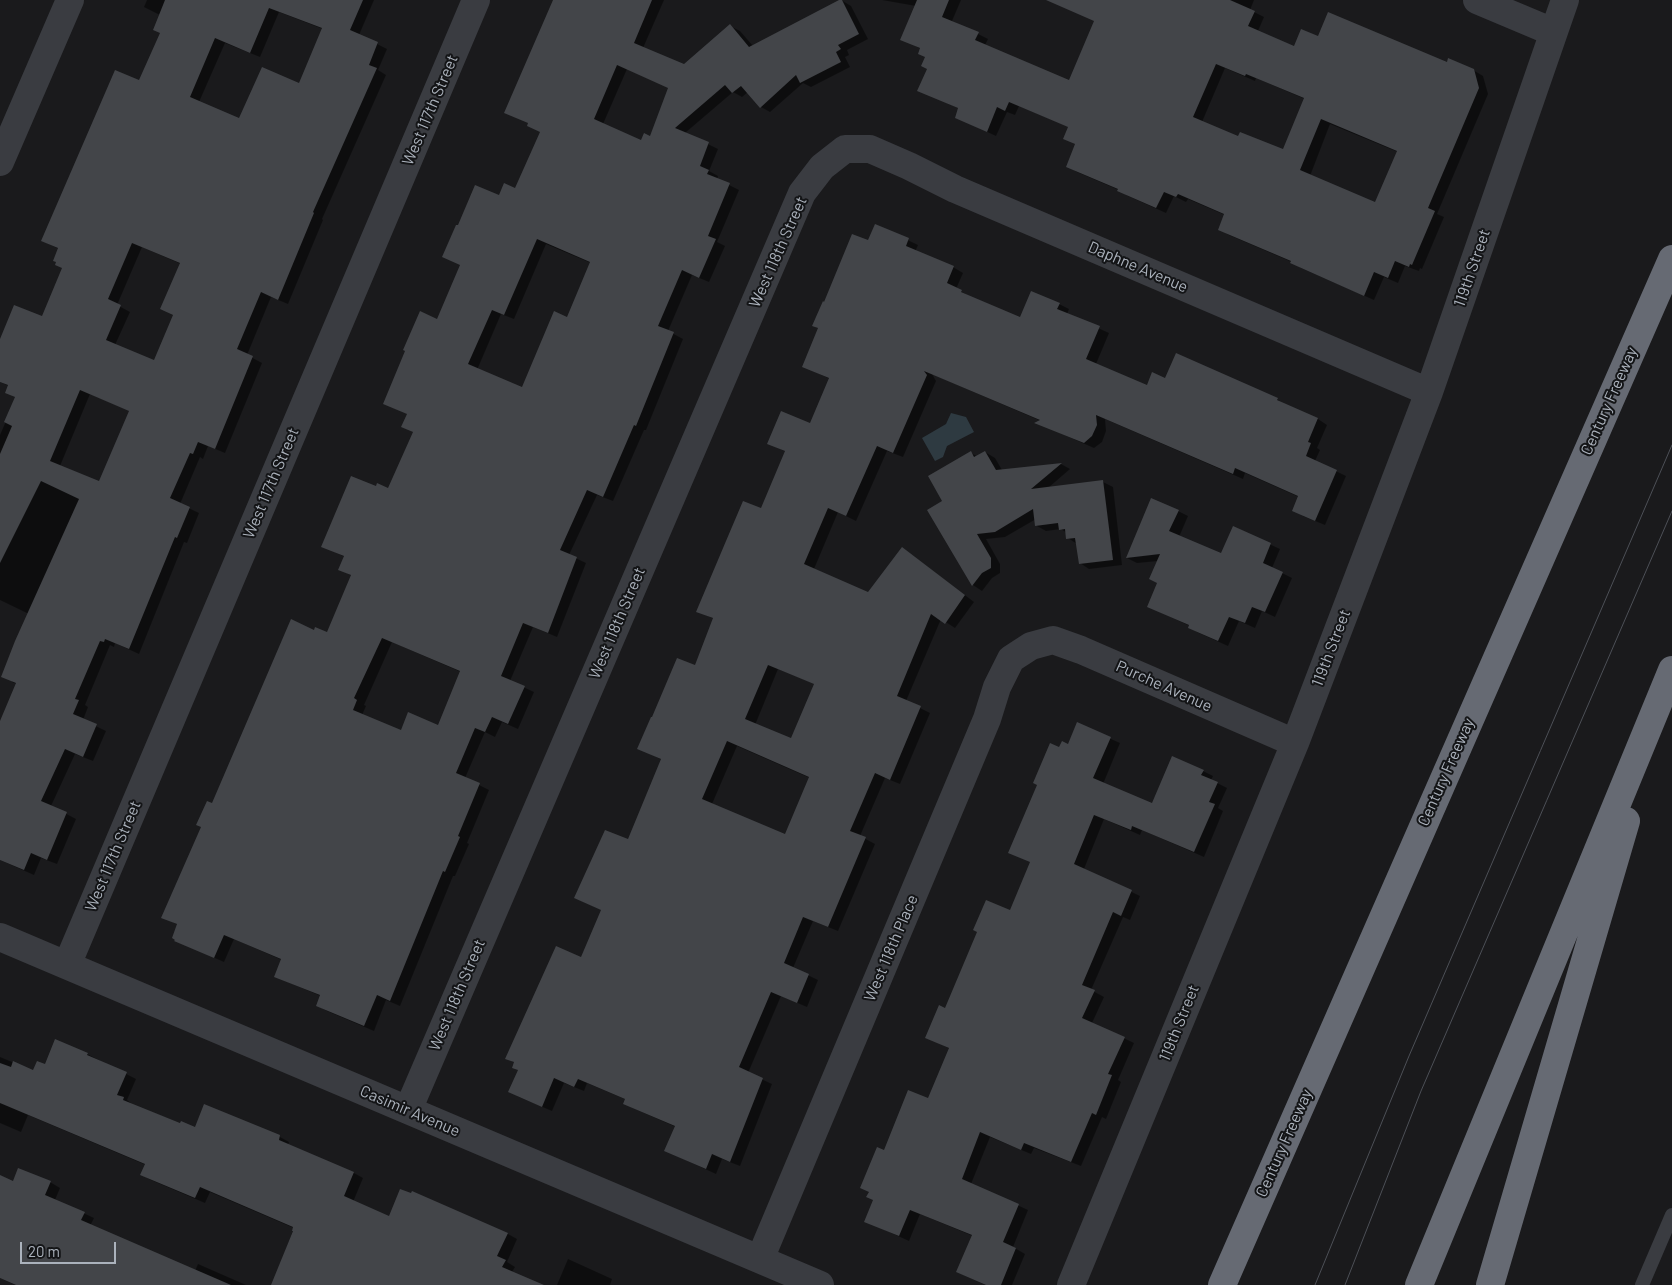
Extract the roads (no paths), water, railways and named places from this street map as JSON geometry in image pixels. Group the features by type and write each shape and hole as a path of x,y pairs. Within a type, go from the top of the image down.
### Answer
{"highway":[{"name":"Century Freeway","path":"1222,1285 1672,258"},
{"path":"1419,1285 1670,676"},
{"path":"1490,1285 1670,676"}],"street":[{"path":"0,162 70,0"},
{"name":"West 117th Street","path":"66,966 476,0"},
{"path":"1477,0 1553,32"},
{"name":"119th Street","path":"1071,1285 1295,743 1429,392 1565,0"},
{"name":"Daphne Avenue","path":"845,149 870,149 955,189 1429,392"},
{"name":"West 118th Street","path":"408,1110 802,193 822,167 845,149"},
{"name":"Purche Avenue","path":"1031,646 1052,640 1081,650 1295,743"},
{"name":"West 118th Place","path":"760,1259 987,719 996,687 1011,659 1031,646"},
{"name":"Casimir Avenue","path":"0,937 820,1285"}],"lane":[{"path":"1642,1285 1672,1215"}],"tram line":[{"path":"1315,1285 1409,1056 1672,445"},
{"path":"1345,1285 1421,1091 1672,511"}]}
